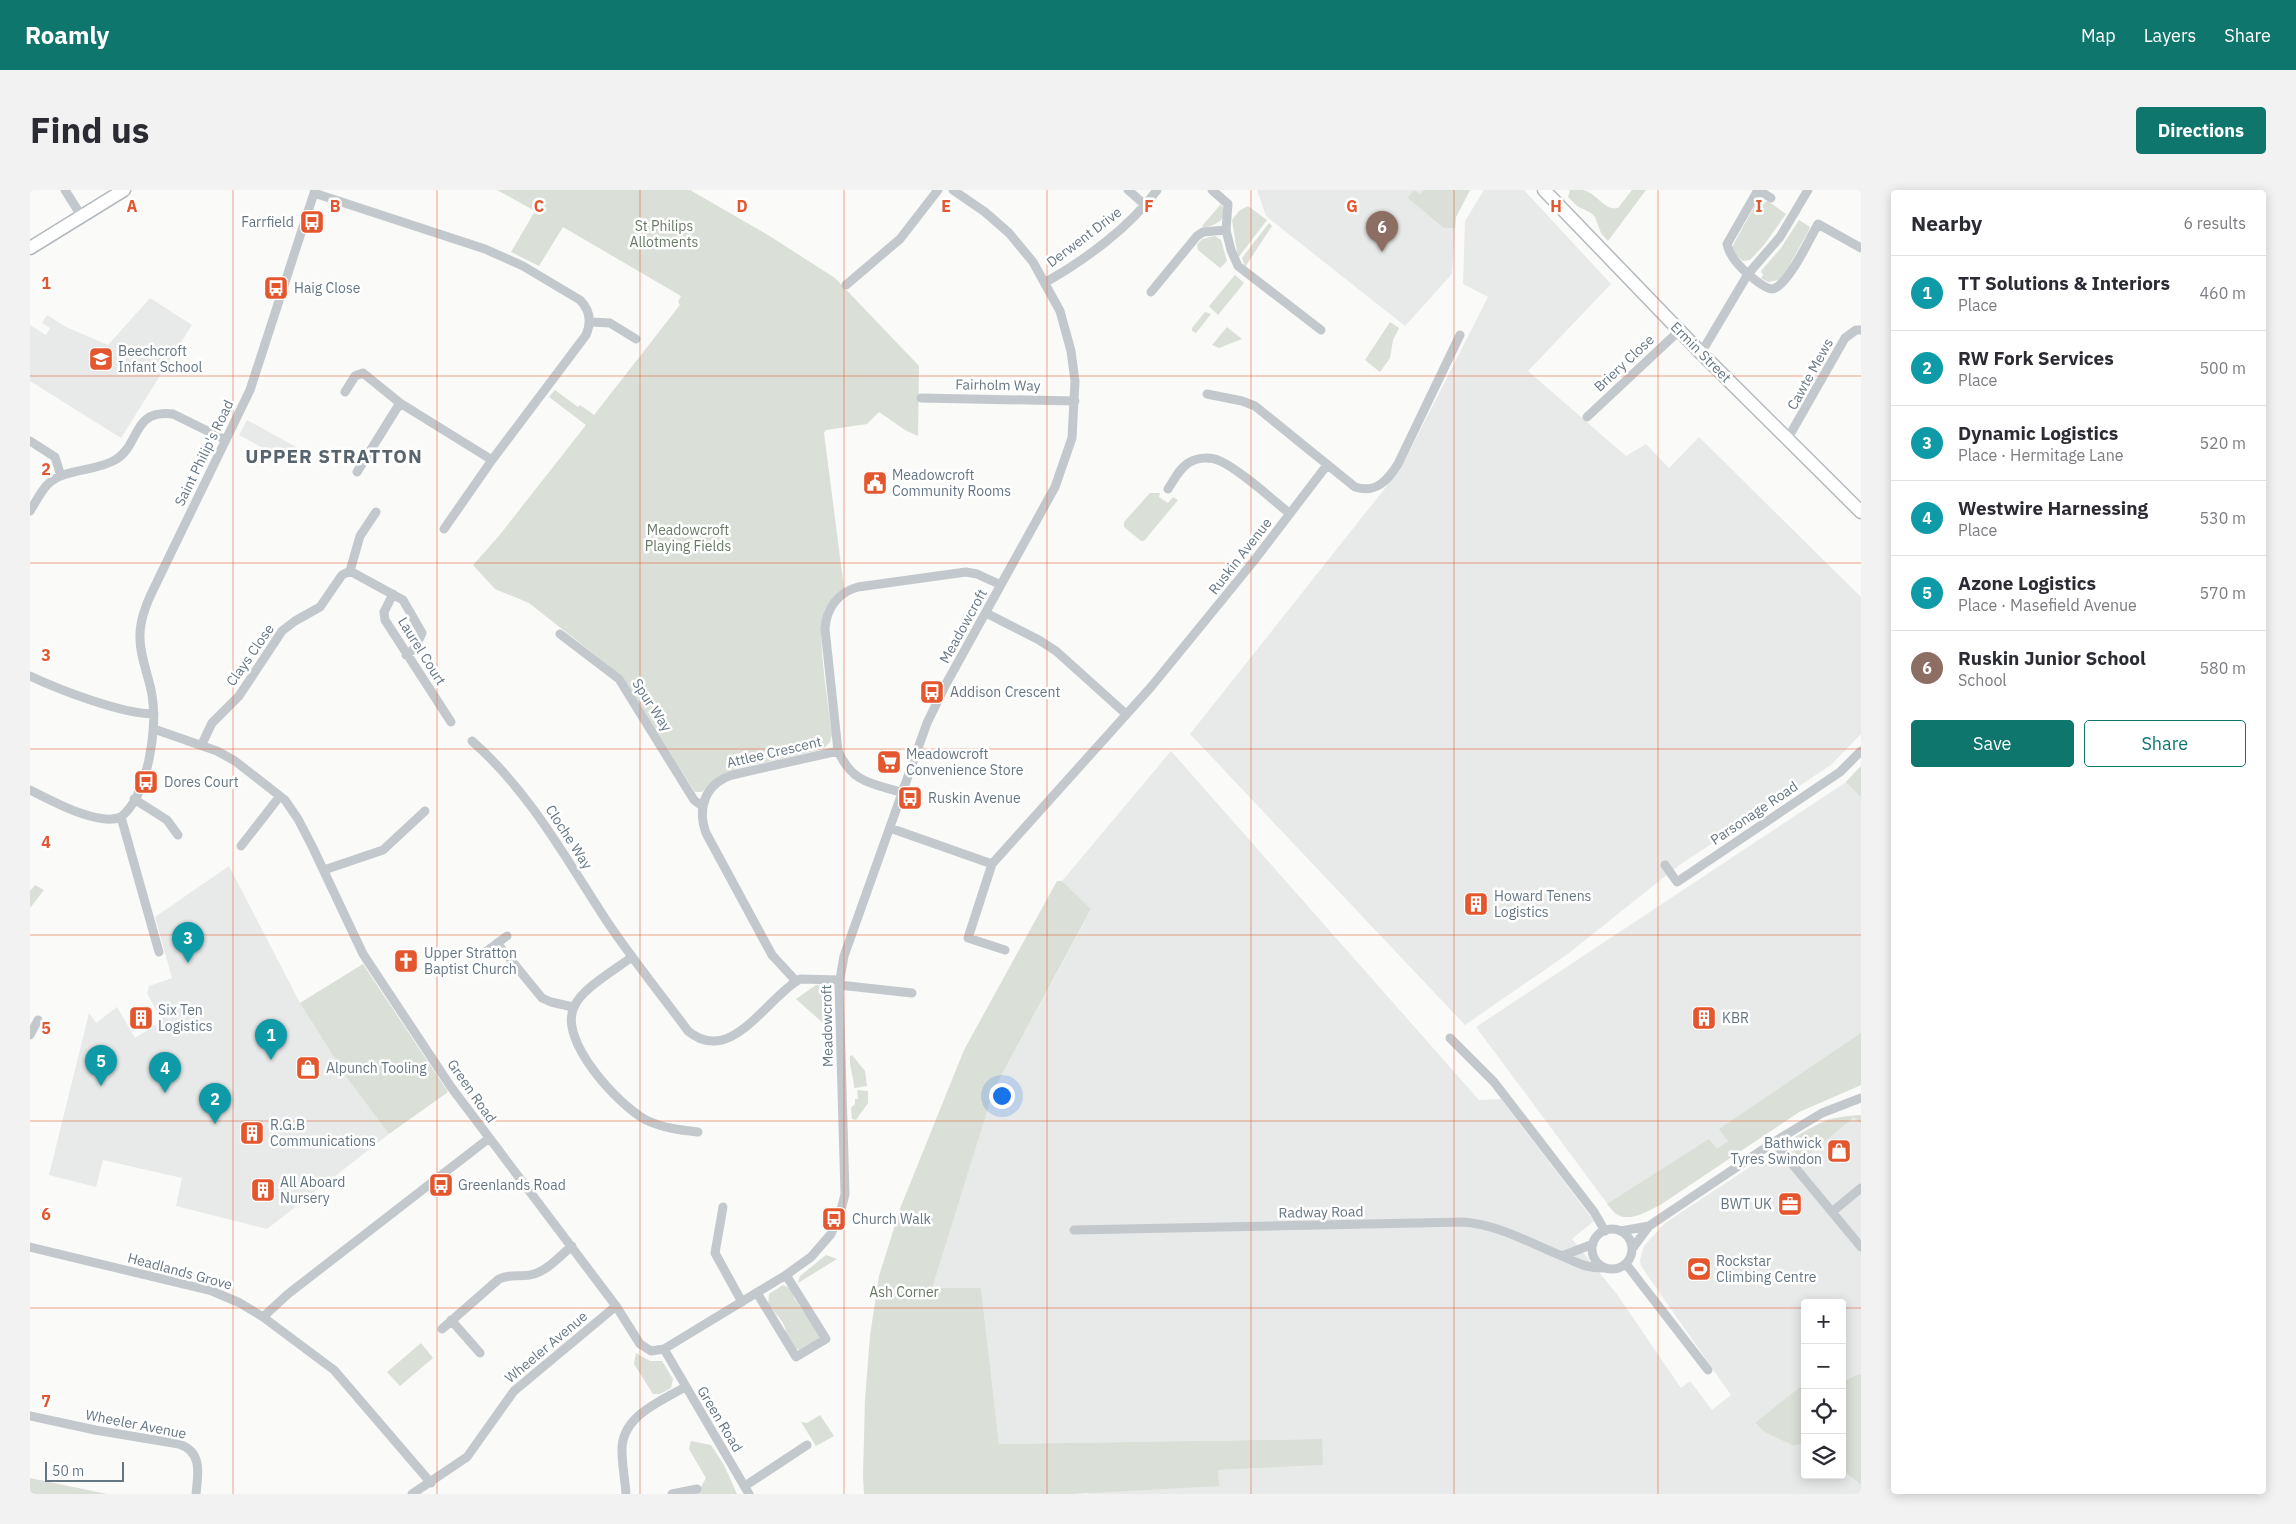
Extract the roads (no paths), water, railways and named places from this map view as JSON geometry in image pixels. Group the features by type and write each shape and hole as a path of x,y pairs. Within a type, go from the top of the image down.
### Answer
{"main road":[{"path":"30,248 124,190"},
{"name":"Ermin Street","path":"1544,190 1701,352 1861,512"}],"street":[{"path":"64,190 82,217"},
{"path":"846,285 900,239 938,190"},
{"name":"Meadowcroft","path":"664,1349 786,1275 811,1257 826,1241 840,1214 845,1194 839,983 844,956 928,723 946,684 1042,512 1061,474 1072,438 1075,400 1073,364 1067,333 1060,311 1046,282 1033,262 1009,233 985,212 953,190"},
{"path":"1128,190 1145,205"},
{"name":"Derwent Drive","path":"1046,282 1063,272 1128,223 1157,190"},
{"path":"1212,190 1228,204 1226,230 1231,250 1238,266 1321,330"},
{"path":"1771,198 1758,190 1728,239 1727,244 1730,255 1748,274 1768,289 1779,286 1786,280 1818,224 1861,248"},
{"path":"1701,352 1748,274 1780,237 1808,190"},
{"path":"314,192 503,256 580,300 587,309 590,322 586,335 492,460 444,529"},
{"name":"Saint Philip's Road","path":"120,817 134,799 145,773 154,729 150,687 141,648 141,626 154,588 250,390 314,192"},
{"path":"1151,292 1197,236 1203,232 1226,230"},
{"path":"590,322 610,323 636,339"},
{"name":"Briery Close","path":"1587,417 1680,330"},
{"name":"Cawte Mews","path":"1788,438 1846,338 1856,330 1861,330"},
{"path":"1207,394 1255,406 1327,465 1359,488 1373,488 1384,482 1398,464 1460,335"},
{"path":"345,392 355,376 361,373 400,403 492,460"},
{"name":"Fairholm Way","path":"921,398 1075,400"},
{"path":"357,472 400,403"},
{"path":"30,511 47,485 61,476 114,460 124,451 144,421 157,414 165,413 180,416 226,440"},
{"path":"30,441 55,457 61,476"},
{"path":"1168,488 1184,466 1197,459 1212,458 1231,468 1290,514"},
{"name":"Ruskin Avenue","path":"1005,950 968,938 992,864 1176,656 1327,465"},
{"path":"376,512 360,536 350,571 403,600 422,633 416,648 406,654"},
{"name":"Clays Close","path":"202,744 212,723 239,696 282,631 295,621 320,607 342,575 350,571"},
{"path":"838,751 825,629 827,613 840,596 858,587 966,572 977,574 1002,585"},
{"name":"Laurel Court","path":"394,594 384,612 384,616 406,654 451,722"},
{"path":"986,613 1039,640 1056,651 1126,714"},
{"name":"Spur Way","path":"560,634 618,679 694,800 702,806"},
{"path":"30,676 52,686 141,714 154,714"},
{"name":"Green Road","path":"154,729 202,744 235,762 280,796 298,819 364,954 451,1088 488,1139 572,1246 643,1347 651,1351 664,1349 747,1490"},
{"name":"Cloche Way","path":"472,741 508,777 545,822 632,957 695,1036 714,1042 735,1035 796,981"},
{"name":"Attlee Crescent","path":"702,806 711,788 724,778 838,751 850,772 857,778 903,793"},
{"name":"Parsonage Road","path":"1665,865 1677,882 1840,772 1861,751"},
{"path":"30,790 99,819 111,820 120,817 159,952"},
{"path":"241,846 280,796"},
{"path":"134,799 167,820 178,835"},
{"path":"702,806 702,823 706,833 772,955 796,981 804,979 912,992"},
{"path":"324,870 378,853 426,811"},
{"path":"890,828 992,864"},
{"path":"484,953 507,936"},
{"path":"498,943 542,998 573,1007"},
{"path":"632,957 588,991 573,1007 571,1020 573,1033 597,1075 611,1091 637,1114 648,1121 672,1129 698,1132"},
{"path":"30,1035 38,1020"},
{"path":"1450,1038 1494,1082 1594,1212 1605,1231"},
{"path":"1649,1226 1621,1231 1605,1231 1598,1236 1593,1244 1594,1258 1606,1268 1616,1269 1626,1264 1632,1249 1649,1226 1813,1117 1861,1098"},
{"path":"1850,1103 1861,1103"},
{"path":"264,1317 288,1294 488,1139"},
{"path":"1774,1142 1861,1247"},
{"path":"1832,1212 1861,1188"},
{"path":"723,1207 716,1254 742,1302"},
{"name":"Radway Road","path":"1074,1230 1464,1222 1498,1229 1589,1268 1606,1268"},
{"path":"1621,1231 1630,1239 1632,1249"},
{"path":"1562,1256 1593,1244"},
{"path":"442,1329 499,1279 506,1276 534,1274 543,1270 572,1246"},
{"name":"Headlands Grove","path":"30,1247 212,1291 240,1303 264,1317 334,1370 430,1483"},
{"path":"1626,1264 1708,1370"},
{"path":"757,1293 796,1357 826,1339 786,1275"},
{"name":"Wheeler Avenue","path":"412,1494 467,1457 505,1402 524,1381 616,1306"},
{"path":"451,1320 480,1353"},
{"path":"626,1494 622,1449 628,1426 641,1414 685,1387"},
{"name":"Wheeler Avenue","path":"30,1416 95,1430 179,1444 190,1448 197,1459 196,1494"},
{"path":"747,1490 808,1445"},
{"path":"672,1494 697,1489"}],"place":[{"name":"Farrfield","path":"312,222"},
{"name":"Ruskin Junior School","path":"1382,252"},
{"name":"Haig Close","path":"276,288"},
{"name":"Beechcroft Infant School","path":"101,359"},
{"name":"Meadowcroft Community Rooms","path":"875,483"},
{"name":"Addison Crescent","path":"932,692"},
{"name":"Meadowcroft Convenience Store","path":"889,762"},
{"name":"Dores Court","path":"146,782"},
{"name":"Ruskin Avenue","path":"910,798"},
{"name":"Howard Tenens Logistics","path":"1476,904"},
{"name":"Upper Stratton Baptist Church","path":"406,961"},
{"name":"Dynamic Logistics","path":"188,963"},
{"name":"Six Ten Logistics","path":"141,1018"},
{"name":"KBR","path":"1704,1018"},
{"name":"TT Solutions & Interiors","path":"271,1060"},
{"name":"Alpunch Tooling","path":"308,1068"},
{"name":"Azone Logistics","path":"101,1086"},
{"name":"Westwire Harnessing","path":"165,1093"},
{"name":"RW Fork Services","path":"215,1124"},
{"name":"R.G.B Communications","path":"252,1133"},
{"name":"Bathwick Tyres Swindon","path":"1839,1151"},
{"name":"Greenlands Road","path":"441,1185"},
{"name":"All Aboard Nursery","path":"263,1190"},
{"name":"BWT UK","path":"1790,1204"},
{"name":"Church Walk","path":"834,1219"},
{"name":"Rockstar Climbing Centre","path":"1699,1269"}],"district":[{"name":"UPPER STRATTON","path":"334,456"}],"park label":[{"name":"St Philips Allotments","path":"664,234"},
{"name":"Meadowcroft Playing Fields","path":"688,538"},
{"name":"Ash Corner","path":"904,1292"}]}
